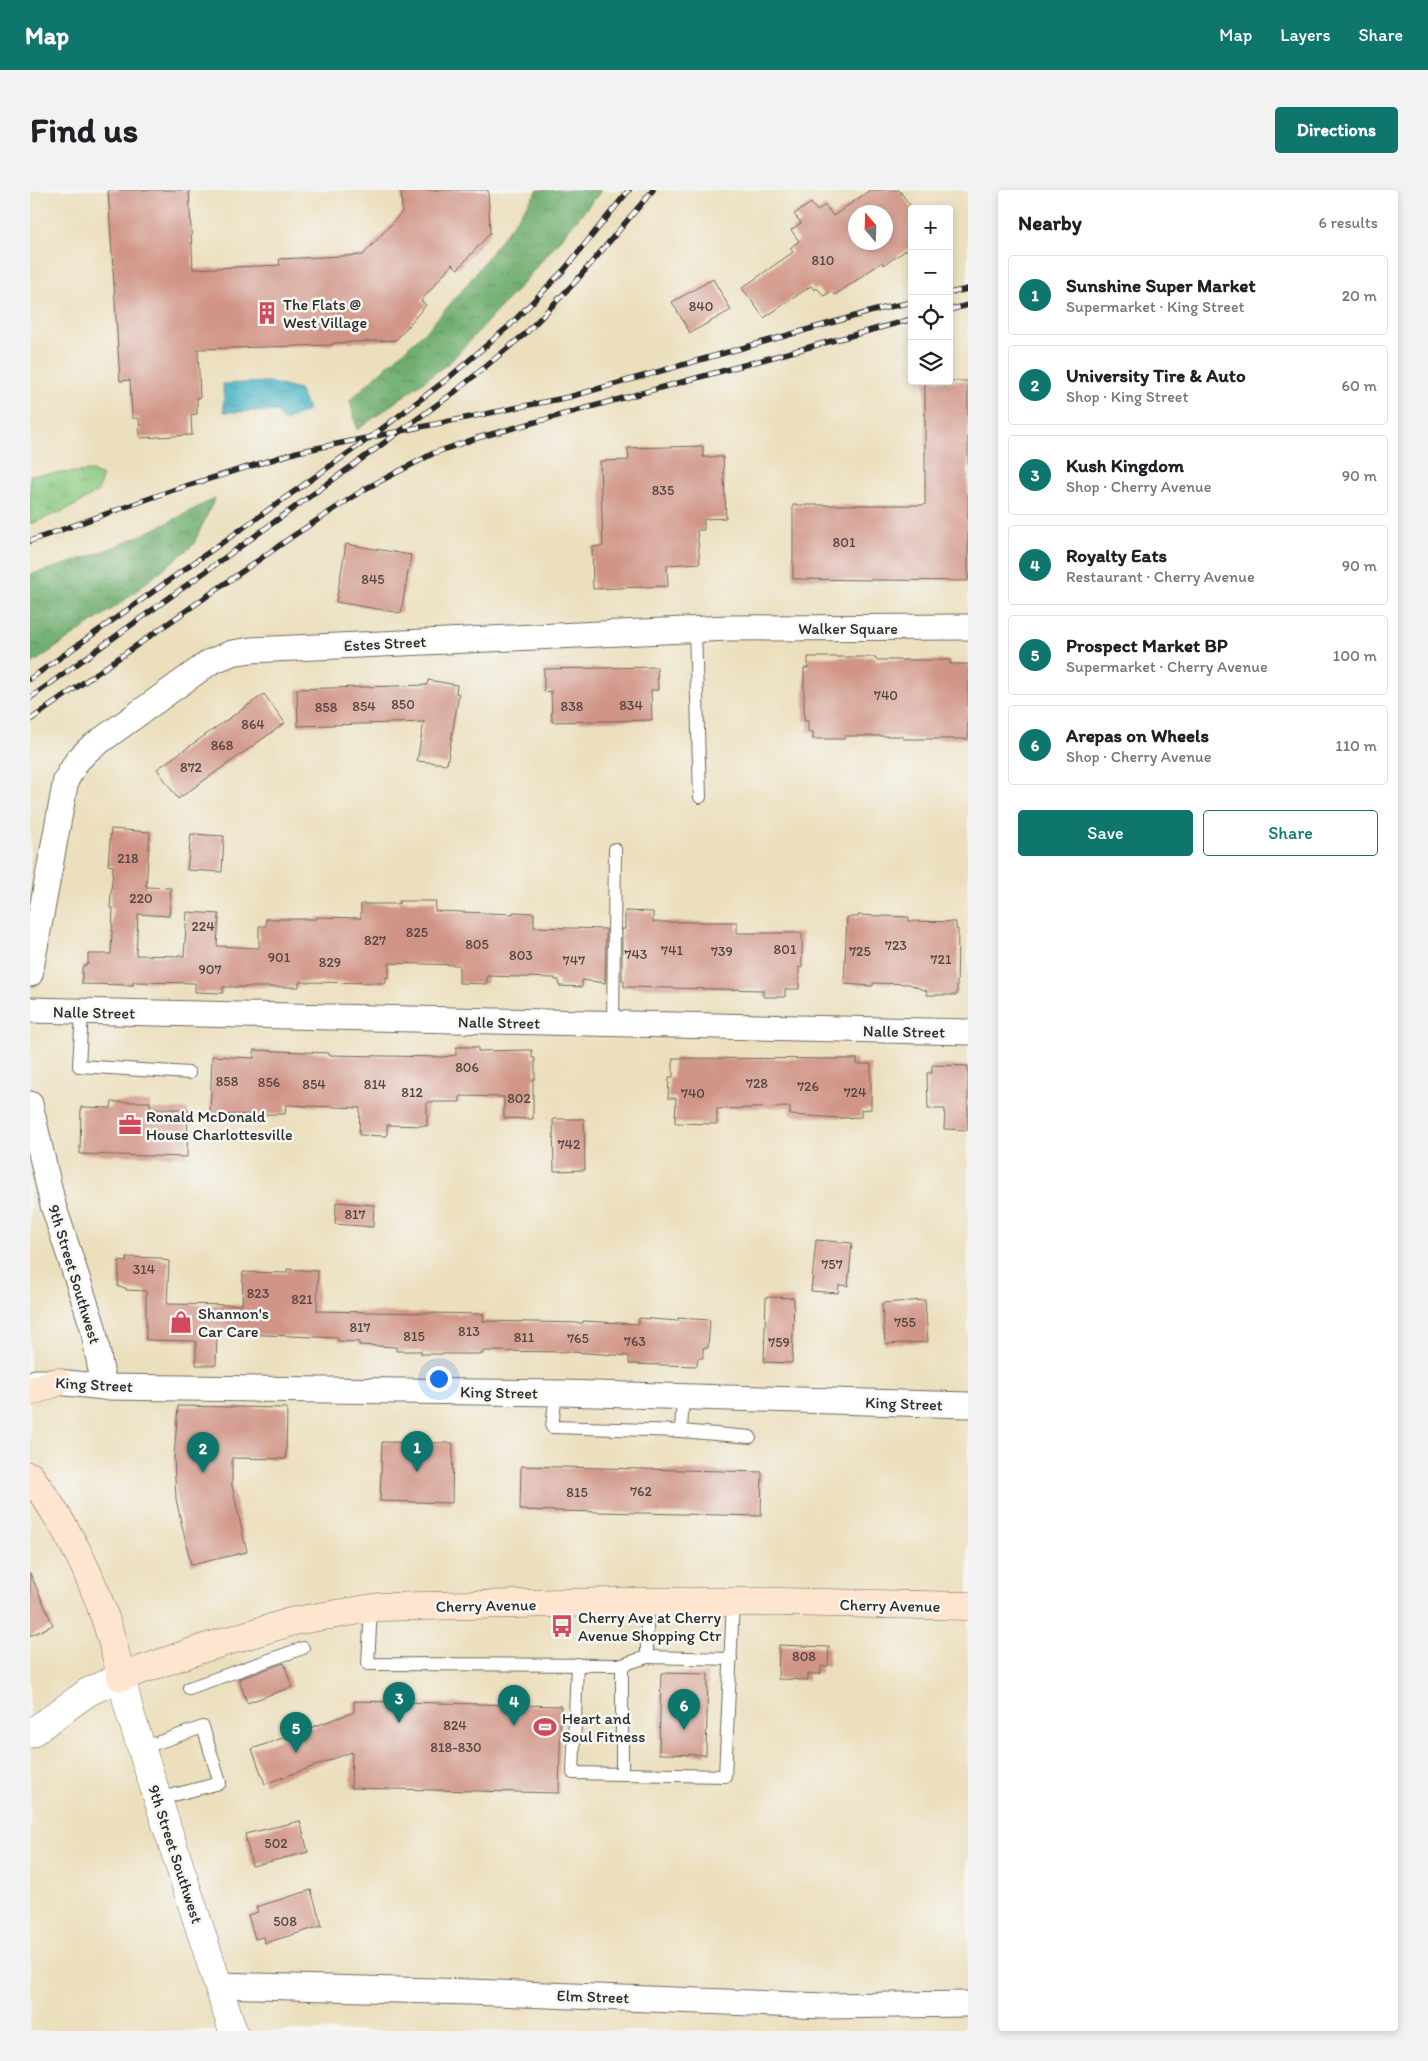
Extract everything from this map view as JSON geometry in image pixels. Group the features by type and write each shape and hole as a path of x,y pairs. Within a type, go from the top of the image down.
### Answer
{"main road":[{"path":"30,1392 57,1382"},
{"path":"30,1476 61,1520 88,1571 113,1641 121,1677"},
{"name":"Cherry Avenue","path":"121,1677 201,1648 294,1621 371,1608 647,1602 968,1606"}],"street":[{"name":"Walker Square","path":"728,628 968,627"},
{"name":"Estes Street","path":"30,974 66,780 77,761 89,749 210,662 232,653 250,650 728,628"},
{"name":"Nalle Street","path":"30,1010 968,1032"},
{"name":"9th Street Southwest","path":"30,1104 53,1205 93,1327 104,1386"},
{"name":"King Street","path":"30,1382 104,1386 556,1393 968,1405"},
{"name":"9th Street Southwest","path":"121,1677 232,2031"},
{"name":"Cherry Avenue","path":"30,1734 88,1692 121,1677"},
{"name":"Elm Street","path":"218,1985 479,1992 824,2006 968,2004"}],"lane":[{"path":"695,629 700,797"},
{"path":"613,1024 615,849"},
{"path":"82,1011 80,1066 189,1073"},
{"path":"556,1393 552,1427 681,1431 750,1437"},
{"path":"681,1431 683,1396"},
{"path":"647,1602 647,1657"},
{"path":"577,1664 573,1773 725,1776 734,1602"},
{"path":"371,1608 368,1664 622,1665 647,1657 731,1659"},
{"path":"189,1688 303,1648"},
{"path":"622,1665 622,1774"},
{"path":"142,1748 203,1727 220,1783 158,1799"}],"green space":[{"path":"538,190 602,190 522,284 450,362 357,430 350,400 429,328 466,286"},
{"path":"92,471 102,476 98,492 70,508 30,524 30,475"},
{"path":"215,498 193,545 121,603 30,665 30,574 102,552"}],"water":[{"path":"268,382 299,390 309,410 283,422 277,411 224,412 223,384"}],"building":[{"name":"The Flats @ West Village","path":"108,190 189,190 193,269 280,265 279,259 363,255 402,212 401,190 488,190 490,233 458,269 452,264 421,301 426,305 396,340 333,343 333,345 198,349 200,398 197,398 197,414 191,415 192,435 140,438 139,418 132,418 130,380 120,381"},
{"path":"870,190 899,190 910,205 908,205 908,249 884,265 882,262 835,295 832,291 824,296 817,288 814,290 811,286 764,318 742,288 793,252 790,248 799,241 791,230 801,223 794,214 811,203 817,211 825,205 833,216 848,205 848,250 893,250 893,205 849,205"},
{"path":"713,279 731,310 690,333 672,302"},
{"path":"953,381 968,381 968,581 793,579 793,505 925,505 925,385 953,385"},
{"path":"703,446 703,457 723,457 726,518 704,519 704,530 697,530 700,563 667,565 668,586 593,589 592,547 603,546 600,461 629,460 628,448"},
{"path":"346,544 411,555 401,613 336,602"},
{"path":"808,657 876,657 876,660 950,660 950,664 968,664 968,739 903,739 903,736 845,736 845,739 813,739 813,732 808,732 808,721 804,721 804,668 808,668"},
{"path":"657,667 658,690 651,690 652,720 552,722 551,691 544,692 544,669"},
{"path":"428,680 457,685 456,693 459,694 447,764 417,761 424,722 298,726 297,689 427,685"},
{"path":"264,694 285,723 178,799 157,769"},
{"path":"111,829 150,832 146,887 171,888 169,916 138,914 136,955 184,956 187,912 219,914 217,946 259,948 259,926 266,926 266,919 361,918 361,904 399,904 399,901 436,901 435,911 534,913 534,927 606,929 605,983 582,980 582,987 559,986 559,980 555,980 555,978 487,976 487,984 459,983 459,965 389,963 389,977 386,977 386,983 299,982 299,987 223,987 223,993 195,992 195,983 133,982 133,985 82,984 82,967 88,964 88,954 111,954 113,908 110,908 113,866 108,865"},
{"path":"191,834 224,836 222,872 187,870"},
{"path":"625,911 653,912 653,922 737,922 737,933 802,933 802,968 799,967 799,989 785,989 785,997 763,997 763,990 624,987 624,981 622,981 622,929 625,929"},
{"path":"858,915 909,917 909,921 956,922 956,929 958,929 957,995 927,995 927,991 909,984 873,983 873,986 844,984 847,917 858,917"},
{"path":"456,1047 478,1047 478,1051 532,1050 532,1058 535,1058 533,1119 504,1118 504,1097 460,1096 460,1102 427,1102 427,1126 387,1125 387,1136 359,1135 360,1108 286,1105 285,1114 210,1115 212,1056 254,1058 254,1050 329,1053 329,1055 443,1057 456,1055"},
{"path":"673,1058 857,1059 857,1064 871,1064 871,1109 861,1110 861,1117 841,1118 790,1115 790,1107 717,1109 717,1124 675,1123 676,1098 668,1098 669,1077 673,1077"},
{"path":"932,1065 968,1066 968,1130 944,1129 945,1109 928,1109 927,1073 932,1073"},
{"name":"Ronald McDonald House Charlottesville","path":"112,1102 150,1102 150,1109 188,1109 187,1157 80,1154 81,1107 111,1108"},
{"path":"553,1119 584,1119 585,1170 554,1171"},
{"path":"336,1202 374,1205 373,1227 335,1224"},
{"path":"816,1240 852,1243 848,1286 839,1285 838,1293 811,1291"},
{"path":"127,1257 162,1258 162,1260 169,1261 167,1304 242,1305 243,1272 287,1273 287,1269 318,1271 317,1311 484,1314 483,1321 583,1323 583,1321 639,1324 639,1318 678,1321 678,1318 710,1320 708,1348 703,1348 703,1358 698,1358 697,1366 629,1364 629,1356 572,1352 483,1351 483,1354 421,1354 421,1351 396,1351 396,1347 359,1345 359,1342 338,1341 338,1338 217,1333 216,1365 196,1365 196,1341 146,1340 146,1291 126,1290 126,1288 118,1287 119,1261 126,1262"},
{"path":"766,1297 794,1298 792,1363 764,1362"},
{"path":"925,1300 928,1342 885,1344 882,1303"},
{"path":"178,1406 287,1408 286,1459 232,1458 232,1486 247,1552 191,1565 176,1499 174,1457"},
{"path":"382,1442 453,1443 452,1503 380,1501"},
{"path":"521,1466 762,1472 761,1516 520,1510"},
{"path":"30,1573 53,1625 30,1636"},
{"path":"779,1645 829,1647 828,1666 821,1666 821,1674 808,1674 808,1680 778,1679"},
{"path":"284,1663 292,1687 247,1703 239,1679"},
{"path":"661,1673 708,1674 706,1755 659,1754"},
{"path":"354,1701 561,1706 559,1793 351,1788 352,1752 265,1784 252,1749 354,1712"},
{"path":"300,1821 308,1852 252,1866 245,1834"},
{"path":"311,1890 322,1926 265,1943 263,1937 255,1939 248,1915 258,1912 256,1907"}],"railway":[{"path":"30,679 371,437 446,380 509,326 564,270 629,190"},
{"path":"30,698 456,391 526,333 576,281 653,190"},
{"path":"953,292 968,289"},
{"path":"30,541 173,490 297,452 569,397 880,309 908,303"},
{"path":"953,309 968,305"},
{"path":"30,720 293,536 365,489 434,453 477,438 908,320"}],"place":[{"name":"The Flats @ West Village","path":"267,313"},
{"name":"Ronald McDonald House Charlottesville","path":"130,1125"},
{"name":"Shannon's Car Care","path":"181,1322"},
{"name":"Sunshine Super Market","path":"417,1472"},
{"name":"University Tire & Auto","path":"203,1473"},
{"name":"Cherry Ave at Cherry Avenue Shopping Ctr","path":"562,1626"},
{"name":"Kush Kingdom","path":"399,1723"},
{"name":"Royalty Eats","path":"514,1726"},
{"name":"Heart and Soul Fitness","path":"545,1727"},
{"name":"Arepas on Wheels","path":"684,1730"},
{"name":"Prospect Market BP","path":"296,1753"}]}
